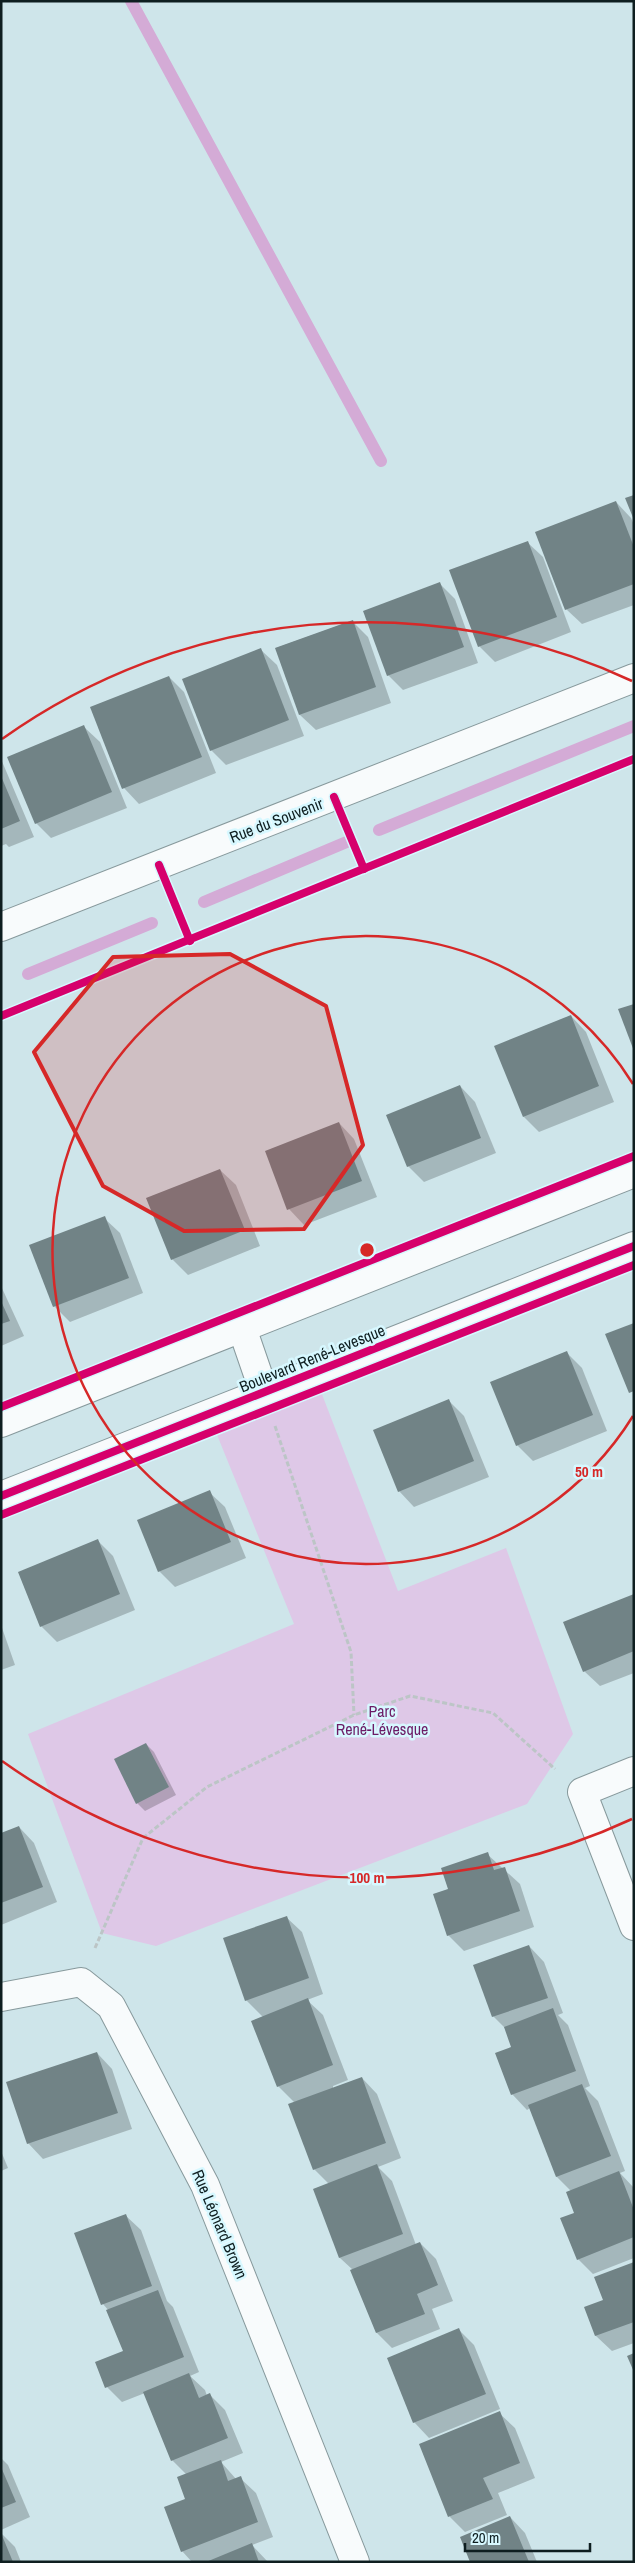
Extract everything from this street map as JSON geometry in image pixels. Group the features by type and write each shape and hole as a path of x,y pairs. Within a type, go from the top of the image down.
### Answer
{"street":[{"name":"Rue du Souvenir","path":"1,927 634,678"},
{"path":"1,1423 634,1173"},
{"name":"Boulevard René-Levesque","path":"1,1496 634,1246"},
{"name":"Boulevard René-Levesque","path":"242,1328 264,1392"},
{"path":"634,1771 582,1792 634,1926"},
{"path":"1,1997 81,1982"},
{"name":"Rue Léonard Brown","path":"81,1982 111,2006 205,2185 355,2562"}],"path":[{"path":"264,1392 351,1652 354,1715"},
{"path":"81,1982 143,1838 207,1787 354,1715 410,1696 493,1713 582,1792"}],"highlighted area":[{"path":"230,954 326,1006 363,1145 304,1229 184,1231 103,1186 34,1052 113,957"}],"green space":[{"name":"Parc René-Lévesque","path":"318,1384 398,1591 506,1548 573,1734 527,1804 156,1946 102,1933 28,1734 294,1624 213,1425"}],"building":[{"path":"634,495 634,520 625,498"},
{"path":"616,501 634,547 634,584 565,610 535,532"},
{"path":"528,541 557,617 478,647 449,570"},
{"path":"440,582 464,647 387,676 363,611"},
{"path":"353,620 376,687 299,715 275,648"},
{"path":"261,648 289,720 210,751 182,679"},
{"path":"169,676 202,757 122,789 90,707"},
{"path":"84,725 112,792 35,824 7,757"},
{"path":"1,776 20,821 1,829"},
{"path":"634,1004 634,1051 618,1009"},
{"path":"571,1015 599,1086 523,1117 494,1046"},
{"path":"460,1085 481,1138 407,1167 386,1115"},
{"path":"339,1122 362,1181 287,1210 265,1151"},
{"path":"220,1169 245,1230 171,1260 146,1198"},
{"path":"105,1216 129,1278 53,1307 29,1245"},
{"path":"1,1301 10,1321 1,1324"},
{"path":"634,1323 634,1391 629,1393 605,1334"},
{"path":"567,1351 593,1415 516,1446 490,1382"},
{"path":"449,1399 474,1461 398,1492 373,1430"},
{"path":"210,1490 231,1542 158,1572 137,1520"},
{"path":"98,1539 120,1594 40,1627 18,1572"},
{"path":"634,1594 634,1651 583,1672 563,1622"},
{"path":"146,1743 169,1787 136,1804 114,1759"},
{"path":"19,1826 43,1887 1,1903 1,1833"},
{"path":"488,1852 494,1870 505,1867 520,1911 447,1936 433,1894 448,1889 441,1868"},
{"path":"287,1916 309,1978 245,2001 223,1938"},
{"path":"529,1945 548,1998 492,2017 473,1965"},
{"path":"308,1998 333,2065 277,2087 251,2021"},
{"path":"553,2008 576,2071 511,2095 495,2053 511,2047 504,2027"},
{"path":"97,2052 118,2113 27,2144 6,2082"},
{"path":"362,2077 386,2143 313,2170 288,2104"},
{"path":"582,2084 611,2156 556,2177 528,2105"},
{"path":"377,2164 403,2234 339,2258 313,2189"},
{"path":"619,2171 634,2210 634,2237 577,2260 560,2218 574,2213 566,2192"},
{"path":"126,2214 152,2286 101,2305 74,2233"},
{"path":"420,2242 438,2285 417,2294 425,2314 376,2333 350,2270"},
{"path":"634,2262 634,2322 595,2336 584,2307 603,2300 594,2277"},
{"path":"158,2290 184,2357 105,2388 95,2362 123,2351 106,2310"},
{"path":"459,2328 486,2394 413,2423 387,2358"},
{"path":"634,2353 634,2372 627,2356"},
{"path":"189,2373 199,2398 210,2393 228,2438 171,2461 143,2392"},
{"path":"500,2411 520,2463 483,2478 493,2499 448,2517 419,2444"},
{"path":"221,2460 228,2481 241,2476 258,2522 181,2552 164,2507 185,2499 177,2477"},
{"path":"1,2467 16,2502 1,2508"},
{"path":"510,2516 529,2562 470,2562 460,2537"},
{"path":"1,2533 13,2562 1,2562"},
{"path":"252,2543 259,2562 206,2562"}],"waterway":[{"path":"131,1 381,461"},
{"path":"379,830 634,726"},
{"path":"204,902 349,841"},
{"path":"28,974 152,923"}],"cycle path":[{"path":"1,1016 634,759"},
{"path":"334,797 364,869"},
{"path":"159,865 190,941"},
{"path":"1,1407 634,1156"},
{"path":"1,1496 634,1246"},
{"path":"1,1515 634,1265"}]}
